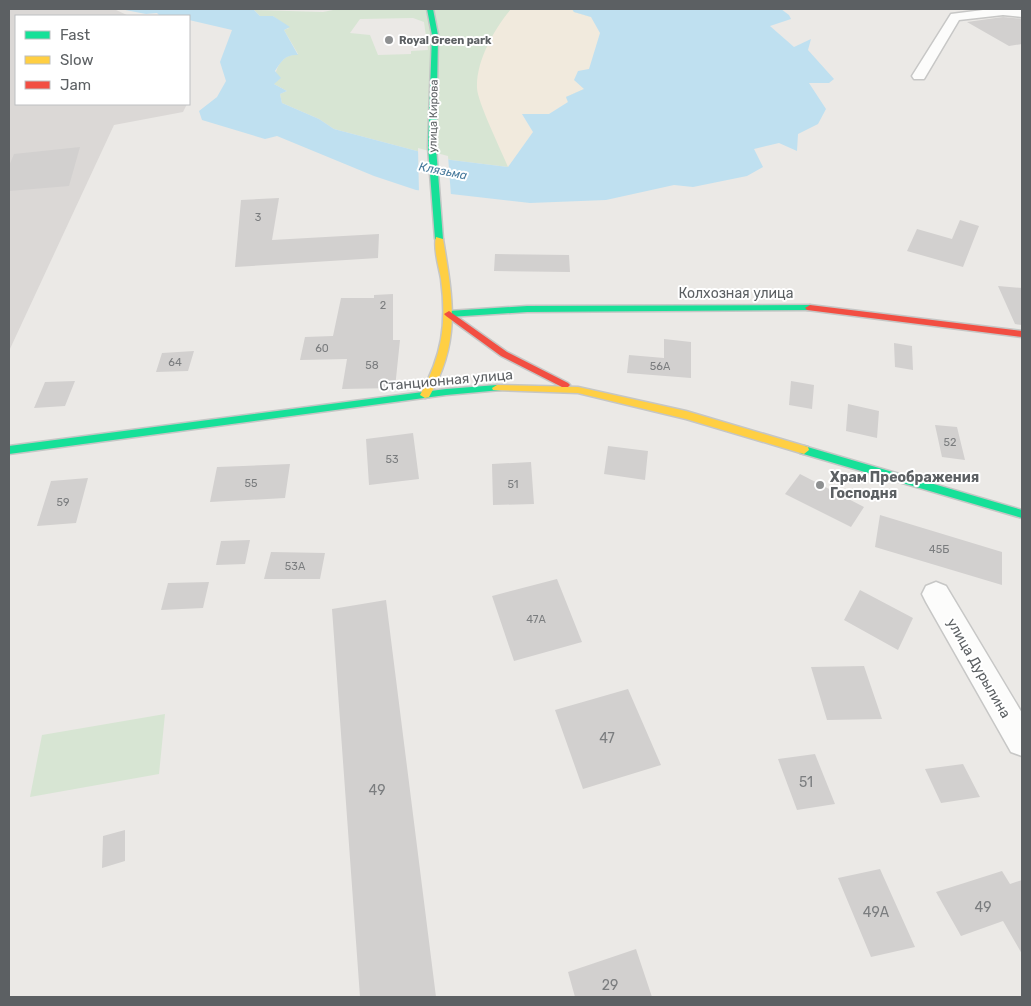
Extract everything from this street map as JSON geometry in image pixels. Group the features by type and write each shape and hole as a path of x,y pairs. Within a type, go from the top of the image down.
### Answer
{"street":[{"name":"улица Кирова","path":"425,395 437,378 446,358 449,314 436,214 431,135 435,50 433,18 430,9"},
{"path":"919,76 955,17 1003,12 1022,13"},
{"name":"Колхозная улица","path":"449,314 527,309 799,307 1022,334"},
{"path":"449,314 484,343 514,362 578,390"},
{"name":"Станционная улица","path":"9,450 425,395 500,388 578,390 686,415 1022,514"},
{"name":"улица Дурылина","path":"936,594 1022,741"}],"shaded area":[{"path":"9,9 114,9 127,15 15,15 15,105 186,105 183,112 114,125 9,351"}],"green space":[{"path":"338,9 572,9 574,12 591,17 584,89 566,97 568,102 522,114 508,167 451,160 334,129 319,119 282,103 280,94 287,91 274,84 276,73 283,60 298,54 284,30 289,28 273,16 260,16 254,10 323,12","holes":["413,18 424,22 428,50 411,51 411,54 378,55 370,35 350,33 360,19"]},
{"path":"165,714 159,774 30,797 42,735"}],"sand":[{"path":"511,9 572,9 574,12 591,17 600,33 584,89 566,97 568,102 549,114 522,115 533,132 508,167 478,95 477,78 487,46 498,26"}],"water":[{"name":"Клязьма","path":"120,9 245,9 254,10 260,16 273,16 290,27 284,30 298,55 284,59 275,71 281,78 274,84 287,91 280,94 282,103 319,119 334,129 451,160 508,167 533,132 522,114 549,114 568,102 566,97 584,89 574,80 578,71 589,69 600,33 591,17 574,12 572,9 781,9 791,19 770,26 794,47 811,39 808,50 834,79 829,83 809,83 826,109 818,124 798,134 797,151 779,143 754,149 763,167 747,176 693,187 674,185 606,200 530,203 416,190 374,176 277,136 265,139 202,120 199,111 217,97 226,81 220,62 232,30 190,20 190,15 146,14"}],"pier":[{"path":"418,148 448,156 451,196 419,192"}],"building":[{"path":"1003,17 1022,19 1022,44 1009,46 967,22"},
{"path":"80,147 69,186 9,191 9,166 14,154"},
{"path":"279,198 272,240 379,234 378,258 235,267 241,200"},
{"path":"960,220 979,226 963,267 907,251 917,229 952,239"},
{"path":"495,254 569,255 570,272 494,271"},
{"path":"998,286 1022,288 1022,325 1015,324"},
{"path":"393,294 393,340 400,340 395,388 342,389 347,359 300,360 305,337 333,336 341,298 374,298 374,295"},
{"path":"664,339 691,342 691,378 627,373 629,355 664,358"},
{"path":"894,343 912,346 913,370 895,367"},
{"path":"194,351 188,371 156,372 162,353"},
{"path":"75,381 65,406 34,408 45,382"},
{"path":"791,381 814,385 812,409 789,405"},
{"path":"848,404 879,411 877,438 846,431"},
{"path":"935,425 957,427 965,460 942,457"},
{"path":"413,433 419,479 369,485 366,439"},
{"path":"608,446 648,451 645,480 604,474"},
{"path":"531,462 534,504 493,505 492,464"},
{"path":"290,464 285,498 210,502 217,467"},
{"path":"800,474 864,507 851,527 785,494"},
{"path":"88,478 76,523 37,526 51,481"},
{"path":"880,515 1002,552 1002,585 875,547"},
{"path":"250,540 245,564 216,565 221,541"},
{"path":"271,552 325,553 320,579 264,579"},
{"path":"557,579 582,642 514,661 492,596"},
{"path":"209,582 203,608 161,610 168,583"},
{"path":"860,590 913,618 898,650 844,620"},
{"path":"386,600 436,997 360,997 332,609"},
{"path":"864,666 882,719 827,720 811,667"},
{"path":"628,689 661,765 583,789 555,710"},
{"path":"815,754 835,804 797,810 778,759"},
{"path":"963,764 980,797 941,803 925,769"},
{"path":"125,830 125,861 102,868 103,836"},
{"path":"880,869 915,947 871,957 838,878"},
{"path":"1002,871 1010,884 1022,880 1022,954 1003,921 961,936 936,892"},
{"path":"636,949 652,997 575,997 568,972"}],"traffic: fast":[{"path":"430,9 435,35 432,147 439,239"},
{"path":"449,314 527,309 810,308"},
{"path":"9,450 446,392 497,388"},
{"path":"804,450 1022,514"}],"traffic: slow":[{"path":"425,395 436,376 447,338 447,300 439,239"},
{"path":"497,388 578,390 686,415 804,450"}],"traffic: jam":[{"path":"810,308 1022,334"},
{"path":"449,314 504,354 565,385"}],"place":[{"name":"Royal Green park","path":"389,40"},
{"name":"Храм Преображения Господня","path":"820,485"}]}
